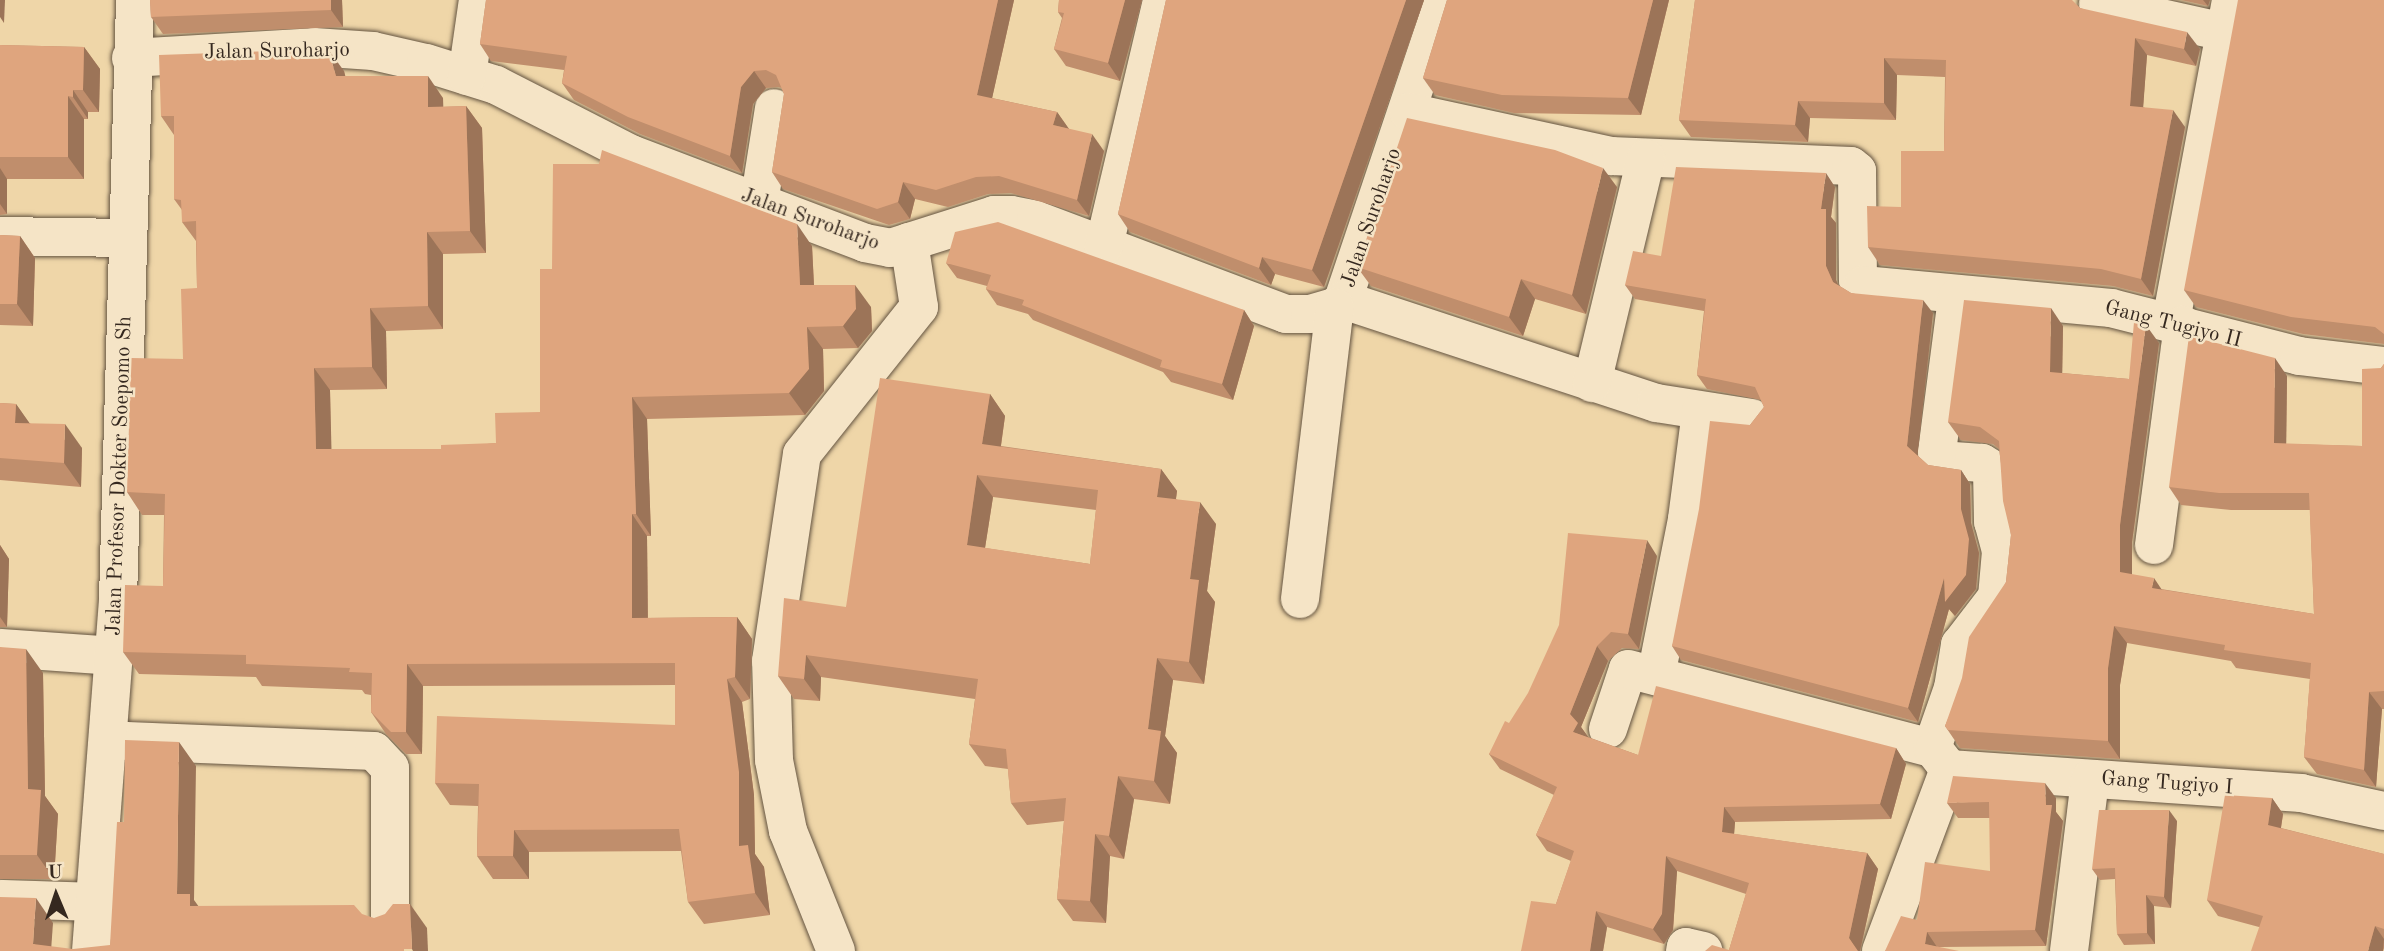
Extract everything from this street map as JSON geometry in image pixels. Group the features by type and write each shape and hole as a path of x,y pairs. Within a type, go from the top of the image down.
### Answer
{"street":[{"name":"Jalan Profesor Dokter Soepomo Sh","path":"91,951 114,656 131,58 135,0"},
{"path":"467,76 478,0"},
{"path":"1104,246 1162,0"},
{"name":"Jalan Suroharjo","path":"131,58 314,47 373,51 496,85 631,154 865,243 891,248 994,215 1036,220 1286,314 1339,304 1409,112 1444,0"},
{"path":"2098,4 2227,16 2177,323 2154,545"},
{"path":"759,203 774,108"},
{"path":"1409,112 1611,156 1646,158 1592,383"},
{"name":"Gang Tugiyo II","path":"1646,158 1851,166 1857,171 1858,280 1876,286 1957,297 2061,301 2177,323 2299,356 2384,366"},
{"path":"0,236 127,238"},
{"path":"836,951 788,831 774,760 771,661 802,454 919,307 909,242"},
{"path":"1881,951 1940,759 1960,645 1997,597 2001,551 1993,522 1992,469 1982,463 1950,461 1937,452 1957,297"},
{"path":"1300,599 1339,304 1656,403 1752,418"},
{"path":"1656,676 1687,519 1701,411"},
{"path":"0,648 114,656"},
{"name":"Gang Tugiyo I","path":"1608,729 1628,669 1940,759 2090,779 2301,793 2384,811"},
{"path":"107,741 374,751 390,768 390,920"},
{"path":"2069,951 2090,779"},
{"path":"0,899 95,902"},
{"path":"1685,951 1686,947 1704,951"}],"building":[{"path":"150,0 331,0 331,10 151,17"},
{"path":"486,0 998,0 977,95 1057,112 1053,125 1092,134 1077,200 999,176 976,177 936,190 903,182 898,202 877,209 772,172 784,94 776,75 766,70 754,71 741,87 730,156 628,117 562,83 567,56 480,44"},
{"path":"1059,0 1125,0 1108,63 1054,49 1064,13 1058,12"},
{"path":"1166,0 1406,0 1312,270 1262,257 1259,268 1118,214"},
{"path":"1447,0 1653,0 1628,98 1502,95 1423,78"},
{"path":"1695,0 2072,0 2080,8 2187,32 2184,49 2135,38 2130,106 2173,110 2141,279 2101,269 1868,247 1867,206 1901,207 1901,151 1944,151 1946,60 1884,58 1884,103 1798,101 1795,125 1679,120"},
{"path":"2238,0 2384,0 2384,334 2375,327 2291,317 2184,290"},
{"path":"0,45 84,47 83,90 73,90 73,97 68,96 68,157 0,157"},
{"path":"328,49 336,76 428,76 428,107 466,106 470,231 427,232 428,306 370,308 372,367 314,368 316,449 441,449 441,445 496,443 495,413 540,412 540,269 552,269 553,164 599,164 602,150 797,224 800,285 855,285 856,309 843,326 807,327 809,369 789,393 632,397 636,514 632,514 632,618 737,617 735,677 727,679 739,772 739,846 748,845 755,893 688,902 679,829 514,830 513,856 477,856 479,784 435,783 437,716 675,725 675,663 407,664 406,732 391,732 371,712 372,673 349,672 350,668 246,664 246,655 123,652 125,585 163,586 165,494 127,492 131,358 183,359 181,289 197,288 196,221 182,222 181,200 174,199 174,116 161,116 159,55"},
{"path":"1407,118 1555,150 1603,168 1572,295 1521,279 1509,317 1357,267"},
{"path":"1676,167 1826,173 1821,209 1826,209 1826,266 1833,282 1851,293 1923,300 1907,446 1928,465 1961,470 1961,509 1969,539 1966,575 1945,602 1944,578 1908,708 1672,646 1699,509 1710,421 1750,425 1764,407 1755,387 1697,375 1706,299 1625,285 1633,251 1661,256"},
{"path":"998,222 1244,310 1222,384 1160,367 1162,360 1022,305 1024,300 986,289 991,275 946,263 955,232"},
{"path":"0,235 20,236 17,304 0,304"},
{"path":"1964,300 2051,308 2050,372 2129,379 2134,322 2146,325 2120,525 2120,572 2154,578 2152,588 2314,614 2309,493 2219,493 2169,487 2189,336 2275,358 2274,443 2362,446 2362,369 2381,368 2384,364 2384,691 2369,692 2364,770 2304,757 2311,663 2224,650 2225,645 2114,626 2108,668 2108,741 1948,730 1945,726 1962,678 1969,637 2006,582 2011,535 2003,501 1999,441 1980,427 1948,422"},
{"path":"880,378 990,394 982,444 1161,469 1157,497 1200,502 1190,579 1199,580 1189,662 1157,658 1148,729 1161,731 1154,781 1118,776 1109,836 1095,834 1090,901 1057,899 1066,798 1011,803 1006,749 969,744 978,679 806,655 804,679 778,676 784,598 846,607","holes":["977,475 1098,490 1090,564 967,545"]},
{"path":"0,403 16,404 15,423 65,424 64,463 0,458"},
{"path":"1568,533 1647,540 1628,634 1611,632 1597,646 1570,714 1578,723 1573,732 1638,755 1656,686 1896,748 1880,804 1724,807 1722,832 1867,853 1849,938 1858,951 1705,951 1712,945 1729,950 1749,883 1666,856 1662,914 1653,929 1596,911 1590,951 1521,951 1531,901 1556,904 1574,851 1536,835 1557,787 1489,754 1505,721 1509,723 1528,693 1559,625"},
{"path":"0,647 26,649 28,789 41,790 37,855 0,855"},
{"path":"125,740 179,742 177,894 190,894 190,906 354,905 362,914 374,918 385,914 393,904 410,904 412,949 0,951 0,897 36,898 33,944 73,949 110,945 117,822 124,822"},
{"path":"1953,776 2045,783 2046,805 2052,805 2035,930 1927,932 1925,944 1959,951 1885,951 1901,916 1917,920 1925,862 1990,871 1989,802 1947,803"},
{"path":"2225,795 2272,798 2268,825 2384,854 2384,929 2375,926 2368,951 2251,951 2263,916 2207,900"},
{"path":"2099,810 2169,810 2164,897 2146,895 2147,933 2117,934 2115,868 2092,869"}]}
